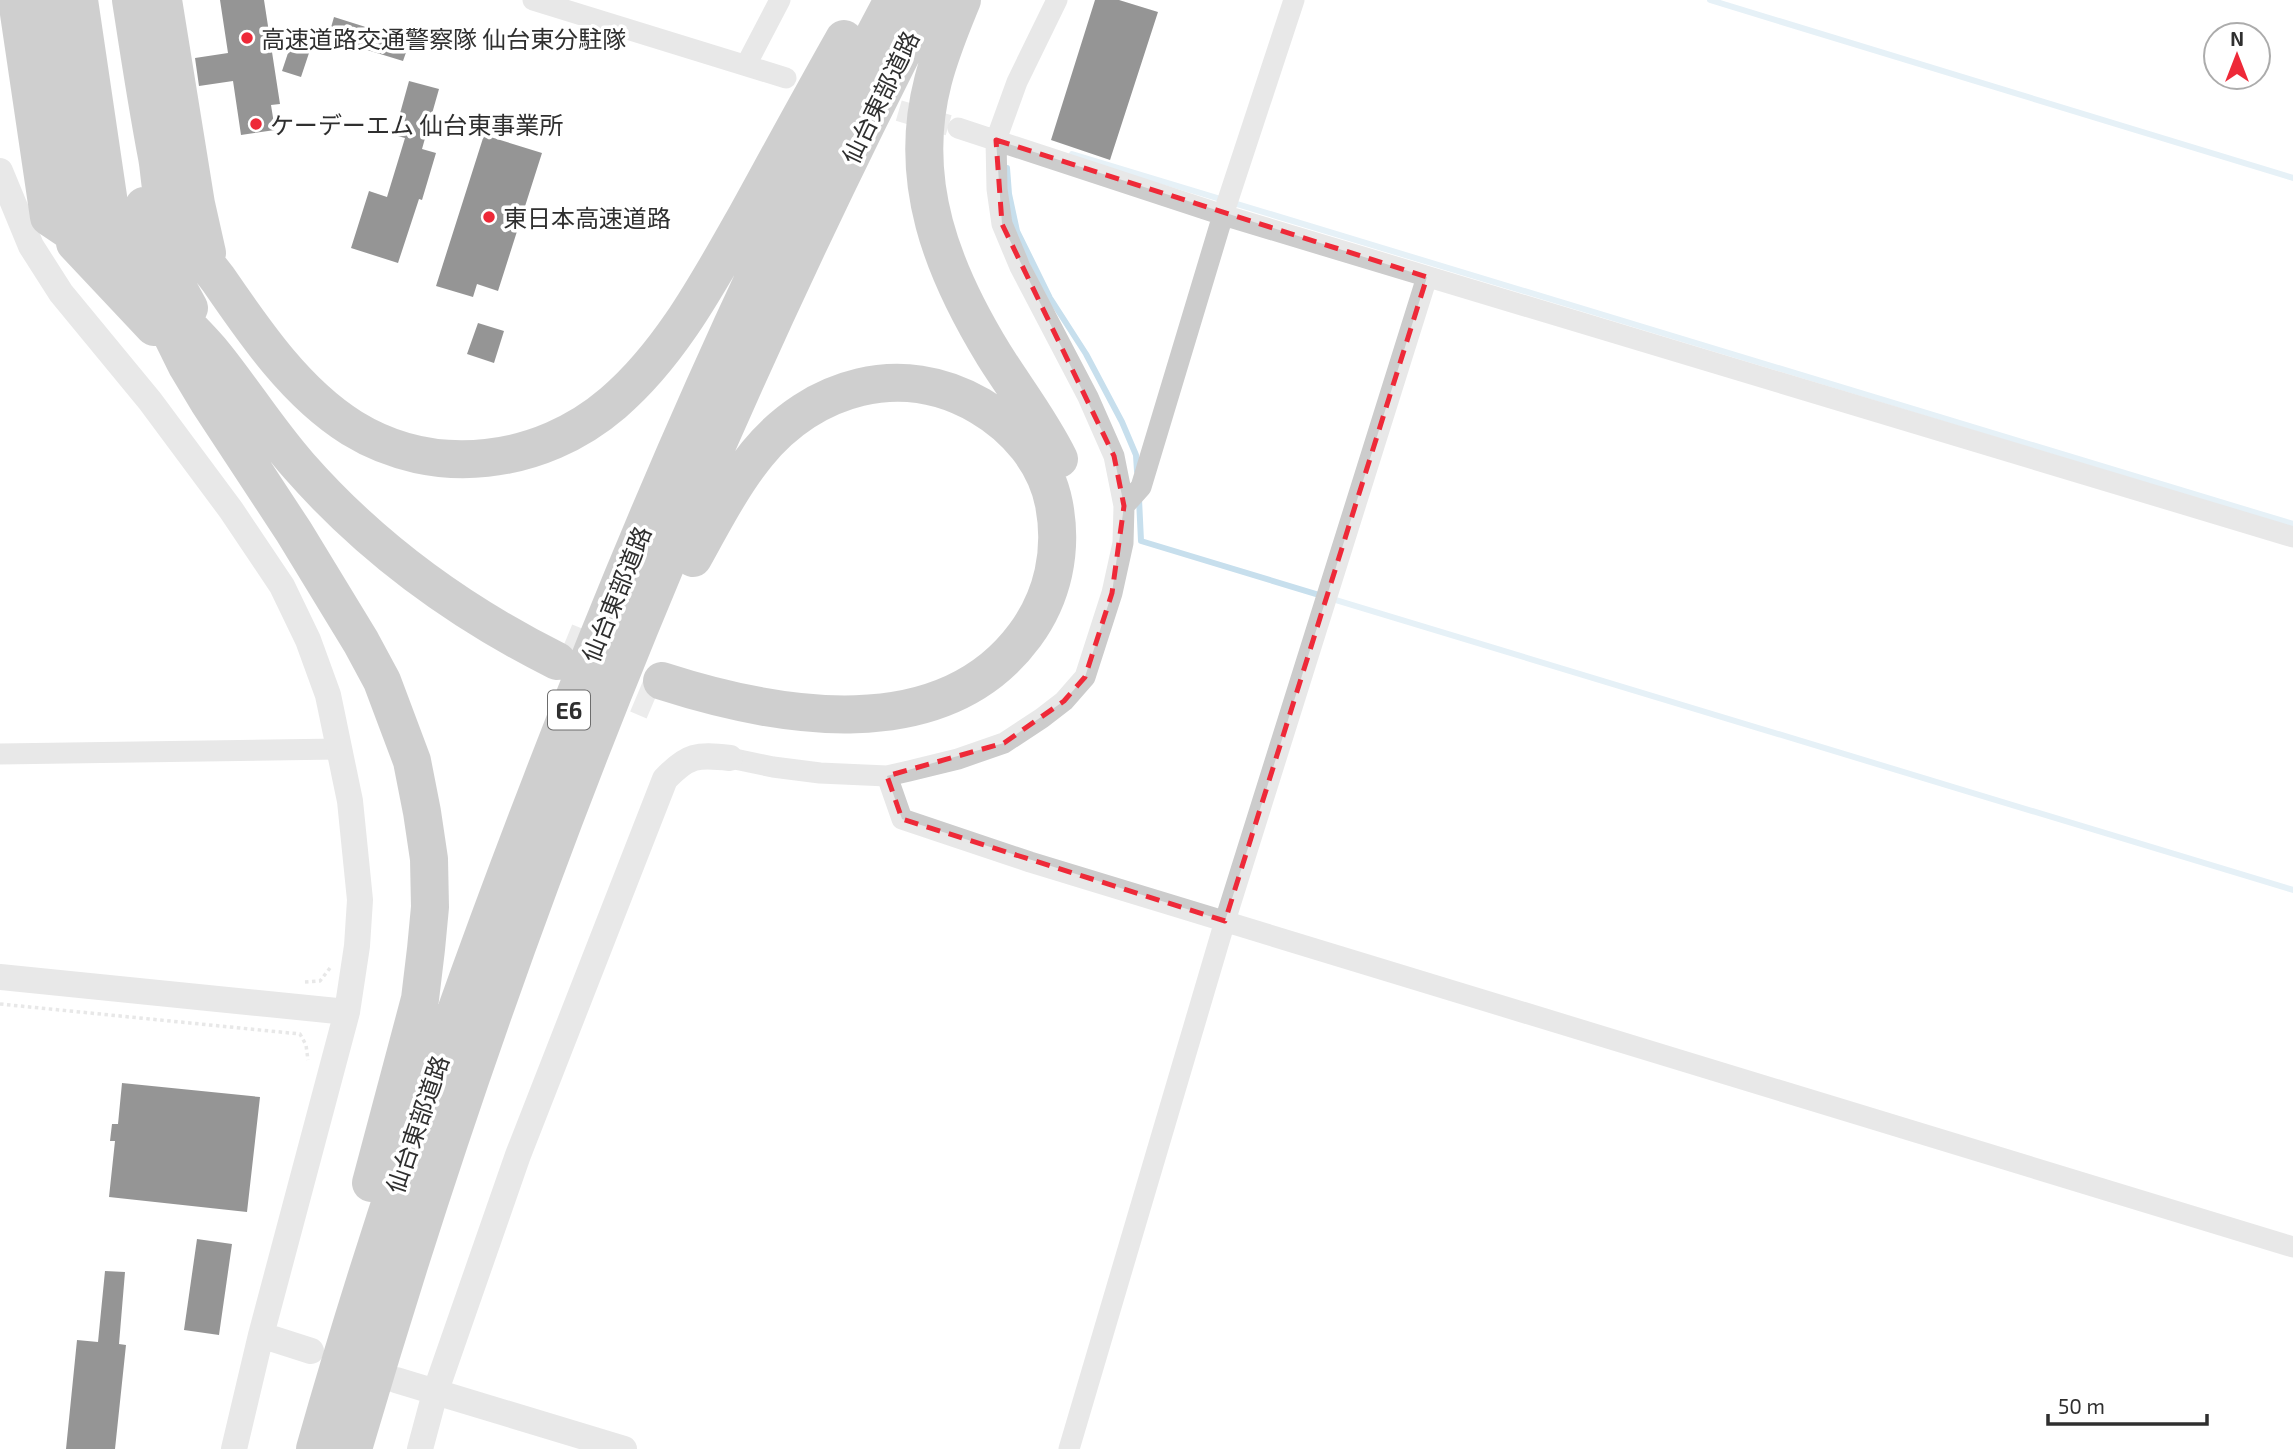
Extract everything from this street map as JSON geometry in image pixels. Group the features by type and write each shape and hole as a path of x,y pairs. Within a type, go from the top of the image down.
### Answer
{"highway":[{"path":"17,0 49,217 123,292 218,344 298,383 352,428 385,444 418,454 451,458 518,454 553,442 585,425 636,383 664,350 714,273 866,0"},
{"path":"35,0 65,215 218,344 257,385 314,456 398,536 561,651"},
{"path":"50,0 81,213 146,283"},
{"path":"65,0 97,211 146,283"},
{"path":"79,0 110,210 146,283"},
{"path":"97,0 129,209 146,283"},
{"path":"111,0 155,207 218,344"},
{"path":"131,0 155,207 146,283"},
{"path":"148,0 180,207 210,268"},
{"path":"163,0 196,204 210,268 218,344"},
{"path":"180,0 224,263 218,344 208,401 336,598 382,681 412,761 429,859 430,907 420,999 300,1449"},
{"name":"仙台東部道路","path":"316,1449 369,1268 458,1003 599,633 670,465 736,319 828,126 893,0"},
{"name":"仙台東部道路","path":"353,1449 443,1156 493,1011 601,726 767,332 862,131 929,0"},
{"path":"493,1011 566,860 689,565 758,453 778,432 805,411 833,396 883,382 908,382 937,387 969,399 997,416 1023,441 1042,471 1054,503 1056,560 1049,591 1037,619 1016,647 993,670 966,688 898,711 816,713 658,691 733,721 812,733 874,733 917,727 947,719 1005,688 1027,668 1062,615 1073,587 1077,556 1074,501 1067,475 1034,414 972,317 953,281 940,249 928,194 925,147 932,83 943,45 962,0"},
{"path":"210,268 212,202"},
{"path":"155,207 210,268"},
{"path":"49,217 146,283"}],"street":[{"path":"533,0 786,78"},
{"path":"746,65 780,0"},
{"path":"1057,0 1017,82 996,140 997,189 1002,224 1020,267 1088,397 1132,497"},
{"path":"420,1449 435,1393 518,1155 665,779 681,763 696,756 730,758 820,774 887,776 958,759 1004,743 1064,701 1085,677 1112,593 1132,497 1294,0"},
{"path":"958,128 1226,206 1427,276 2293,537"},
{"path":"0,172 31,246 61,293 150,401 231,510 282,586 328,695 350,801 360,900 357,946 347,1012 261,1335 234,1449"},
{"path":"1069,1449 1225,921 1427,276"},
{"path":"0,754 339,749"},
{"path":"887,776 902,819 1030,862 2293,1247"},
{"path":"0,977 347,1012"},
{"path":"261,1335 311,1351"},
{"path":"397,1380 624,1449"}],"path":[{"path":"294,982 320,981 340,955 357,946"},
{"path":"0,1004 300,1034 306,1045 307,1062"}],"highlighted area":[{"path":"996,140 1427,277 1225,921 902,819 887,776 1004,743 1064,701 1085,677 1112,593 1124,506 1114,456 1002,224"}],"building":[{"path":"220,0 264,0 280,104 271,105 275,130 241,135 233,81 199,86 195,58 228,53"},
{"path":"1095,0 1119,0 1158,12 1110,160 1051,140"},
{"path":"334,17 410,41 403,61 328,38"},
{"path":"295,32 314,38 301,77 282,71"},
{"path":"409,81 439,89 422,149 436,153 422,200 419,199 398,263 351,248 369,191 387,197 405,138 394,135"},
{"path":"484,135 542,153 498,291 477,284 473,297 436,286"},
{"path":"478,323 504,331 494,363 467,354"},
{"path":"122,1083 260,1097 247,1212 109,1197 115,1141 110,1141 112,1124 118,1124"},
{"path":"197,1239 232,1244 219,1335 184,1330"},
{"path":"105,1271 125,1272 119,1344 126,1345 115,1449 66,1449 77,1340 98,1342"}],"waterway":[{"path":"1710,0 2293,178"},
{"path":"1072,154 2293,524"},
{"path":"1007,168 1009,194 1017,231 1050,298 1086,354 1122,422 1136,455 1137,471"},
{"path":"1139,499 1141,541 2293,890"}],"tunnel":[{"path":"869,102 958,128"},
{"path":"565,642 621,665"},
{"path":"585,672 654,701"}],"place":[{"name":"高速道路交通警察隊 仙台東分駐隊","path":"247,38"},
{"name":"ケーデーエム 仙台東事業所","path":"256,124"},
{"name":"東日本高速道路","path":"489,217"}]}
